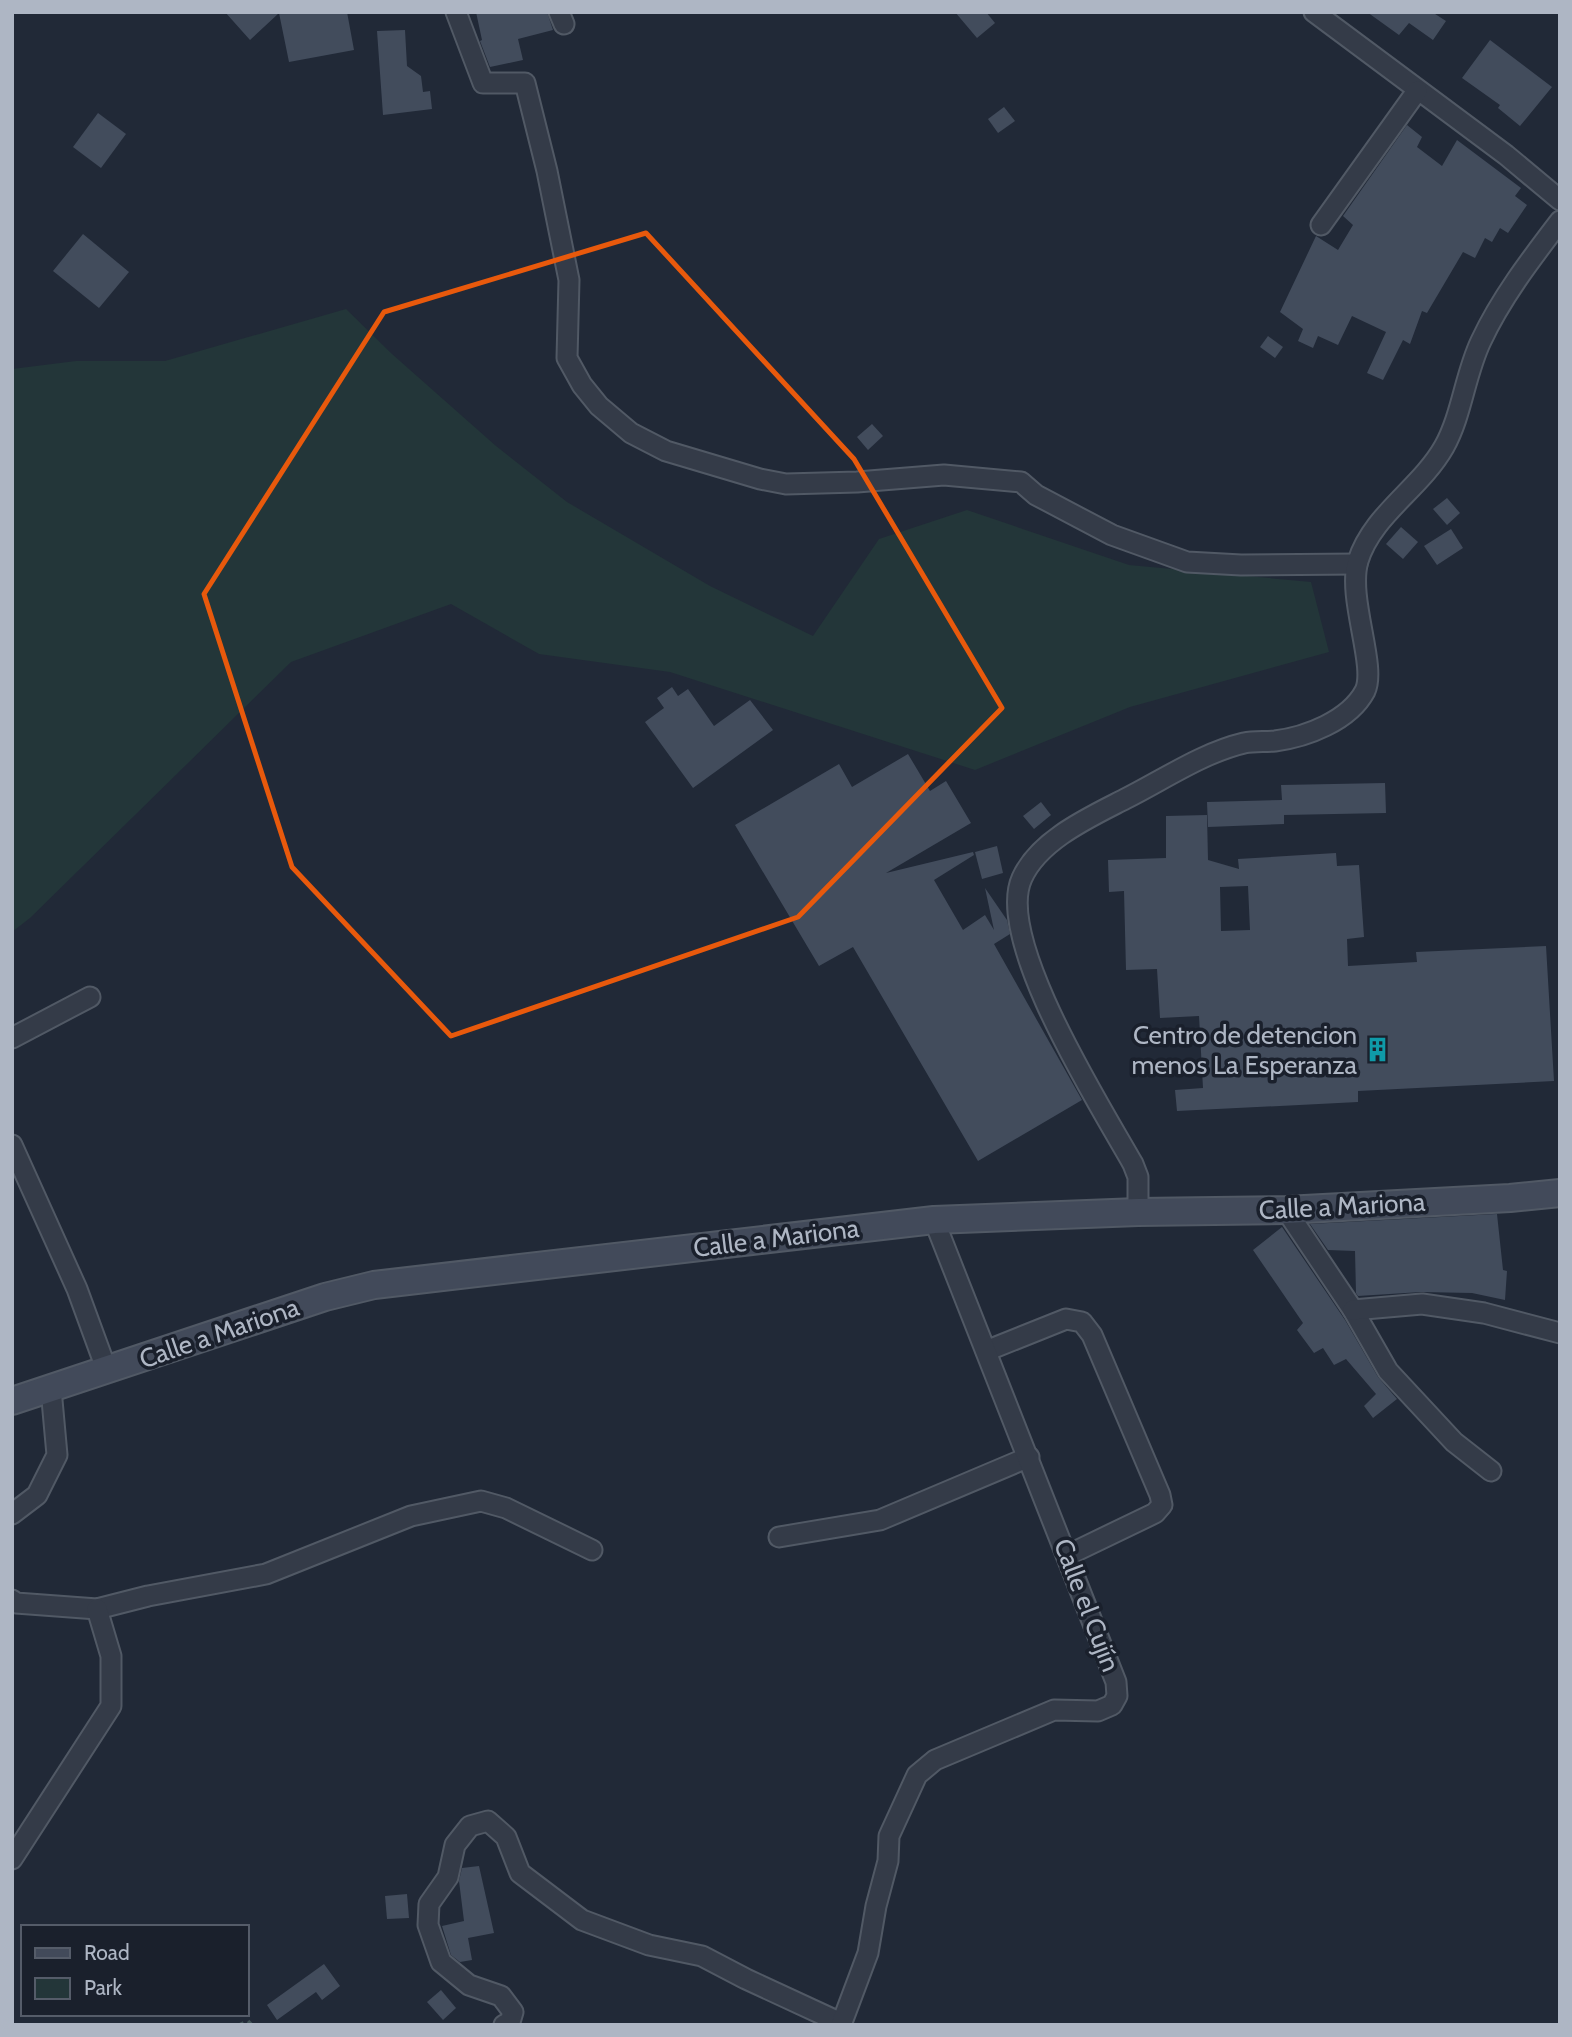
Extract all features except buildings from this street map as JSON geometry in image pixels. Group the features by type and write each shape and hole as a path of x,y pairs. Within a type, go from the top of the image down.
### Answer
{"main road":[{"name":"Calle a Mariona","path":"12,1401 325,1297 374,1285 934,1220 1138,1212 1286,1210 1560,1193"}],"street":[{"path":"456,12 484,83 525,83 547,171 569,281 567,358 582,385 599,406 631,433 666,451 786,484 944,475 1021,482 1036,495 1112,535 1187,562 1241,565 1357,564"},
{"path":"1314,12 1506,155 1560,200"},
{"path":"1321,225 1417,91"},
{"path":"1138,1212 1139,1184 1133,1164 1057,1028 1033,975 1017,914 1021,879 1041,852 1078,823 1210,755 1244,743 1277,741 1316,730 1349,712 1366,689 1367,662 1356,603 1357,564 1367,539 1429,470 1445,445 1480,342 1511,289 1558,225"},
{"path":"12,1038 90,997"},
{"path":"12,1146 77,1289 107,1371"},
{"path":"1286,1210 1353,1310 1388,1371 1454,1442 1491,1471"},
{"name":"Calle el Cujín","path":"841,2024 868,1953 876,1906 888,1861 889,1836 917,1774 935,1760 1054,1710 1098,1711 1112,1705 1117,1696 1116,1682 1068,1555 934,1220"},
{"path":"1353,1310 1422,1304 1484,1313 1560,1333"},
{"path":"986,1351 1066,1319 1082,1322 1092,1335 1160,1495 1162,1505 1155,1513 1068,1555"},
{"path":"12,1514 37,1495 57,1455 51,1389"},
{"path":"779,1537 880,1520 1029,1457"},
{"path":"12,1600 16,1603 97,1609 148,1596 267,1574 411,1516 481,1501 506,1508 592,1550"},
{"path":"12,1859 111,1706 111,1656 97,1609"},
{"path":"504,2025 510,2022 513,2012 500,1996 469,1985 440,1962 428,1925 429,1904 448,1877 455,1845 470,1826 488,1821 506,1837 520,1873 582,1920 649,1945 702,1956 841,2024"}],"path":[{"path":"239,2025 248,2021 251,2025"}],"highlighted area":[{"path":"646,233 854,459 1002,708 798,917 451,1036 292,867 204,594 384,312"}],"green space":[{"path":"346,309 392,354 496,446 567,502 710,586 813,636 879,539 967,510 1129,565 1311,582 1329,652 1130,707 975,770 670,672 539,654 451,604 291,662 30,918 12,932 12,369 76,361 165,361"}],"place":[{"name":"Centro de detencion menos La Esperanza","path":"1377,1050"}]}
